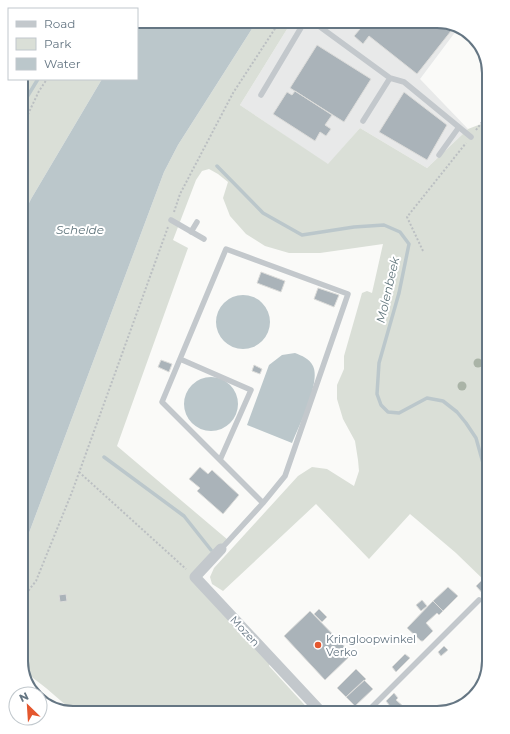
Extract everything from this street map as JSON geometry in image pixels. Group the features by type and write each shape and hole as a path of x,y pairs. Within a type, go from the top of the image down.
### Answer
{"street":[{"path":"195,577 221,549"},
{"name":"Mozen","path":"195,577 315,706"}],"lane":[{"path":"261,95 301,28"},
{"path":"322,28 390,78 404,82 471,137"},
{"path":"363,121 390,78"},
{"path":"438,155 458,127"},
{"path":"171,220 204,239"},
{"path":"191,232 197,222"},
{"path":"221,549 263,503 285,476 348,294 226,249 162,402 263,503"},
{"path":"180,359 251,390 220,460"},
{"path":"373,706 479,600"}],"path":[{"path":"28,591 36,581 79,472 180,194 233,93 275,28"},
{"path":"28,114 39,91 46,80"},
{"path":"423,251 407,216 482,122"},
{"path":"79,472 195,577"}],"shaded area":[{"path":"288,28 440,28 455,32 420,79 468,129 427,168 360,128 328,165 240,105"}],"green space":[{"path":"253,28 288,28 240,105 328,164 360,128 427,168 468,129 482,124 482,578 456,553 410,514 369,559 316,504 223,591 212,584 210,577 214,568 298,476 312,467 327,469 354,486 359,471 355,441 343,419 337,399 337,385 344,369 344,356 362,293 367,291 372,293 383,244 320,253 289,253 265,246 246,234 230,216 223,198 228,182 209,169 202,171 196,180 173,240 188,248 117,446 228,540 195,577 271,658 269,666 306,706 70,706 66,705 48,690 48,686 43,686 31,676 28,667 28,536 164,172 178,145"},
{"path":"28,80 101,80 28,205"}],"water":[{"name":"Schelde","path":"138,28 253,28 178,145 164,172 28,536 28,205 101,80 138,80"},
{"path":"243,295 253,297 262,303 268,312 270,322 268,332 262,341 253,347 243,349 233,347 224,341 218,332 216,322 218,312 224,303 233,297"},
{"path":"295,353 309,361 313,366 315,373 312,393 292,443 247,425 269,365 282,355"},
{"path":"206,377 216,377 226,381 234,389 238,399 238,409 234,419 226,427 216,431 206,431 196,427 188,419 184,409 184,399 188,389 196,381"}],"building":[{"path":"359,28 440,28 452,30 417,74 369,36 363,44 354,36 360,29"},
{"path":"317,45 371,79 344,122 290,88"},
{"path":"295,91 332,115 325,125 331,129 326,136 320,132 315,141 273,114 287,92 292,95"},
{"path":"404,92 447,125 427,160 379,132"},
{"path":"261,272 285,281 281,292 257,283"},
{"path":"318,288 339,295 334,307 314,299"},
{"path":"161,360 172,364 169,372 158,367"},
{"path":"254,365 262,369 260,374 252,371"},
{"path":"200,467 208,474 212,470 239,495 223,514 197,491 200,488 189,479"},
{"path":"482,580 482,593 476,586"},
{"path":"448,587 458,596 443,611 433,601"},
{"path":"66,594 67,601 60,602 59,595"},
{"path":"422,600 427,606 421,611 416,605"},
{"path":"433,601 443,611 439,615 437,613 426,623 433,631 423,641 421,641 407,628"},
{"path":"319,609 327,617 322,622 314,614"},
{"name":"Kringloopwinkel Verko","path":"310,611 352,654 325,680 284,636"},
{"path":"444,646 448,650 441,656 438,652"},
{"path":"405,654 410,658 396,672 392,667"},
{"path":"356,669 366,679 346,697 337,688"},
{"path":"364,680 373,689 355,706 346,697"},
{"path":"394,693 398,698 396,700 403,706 390,706 386,701"}],"waterway":[{"path":"28,95 37,80"},
{"name":"Molenbeek","path":"217,166 263,213 302,235 354,227 384,225 400,232 409,244 399,293 379,363 377,394 381,405 388,412 399,413 427,398 443,401 457,412 466,423 476,438 482,459"},
{"path":"104,457 184,516 211,550"}],"place":[{"name":"Kringloopwinkel Verko","path":"318,645"}]}
